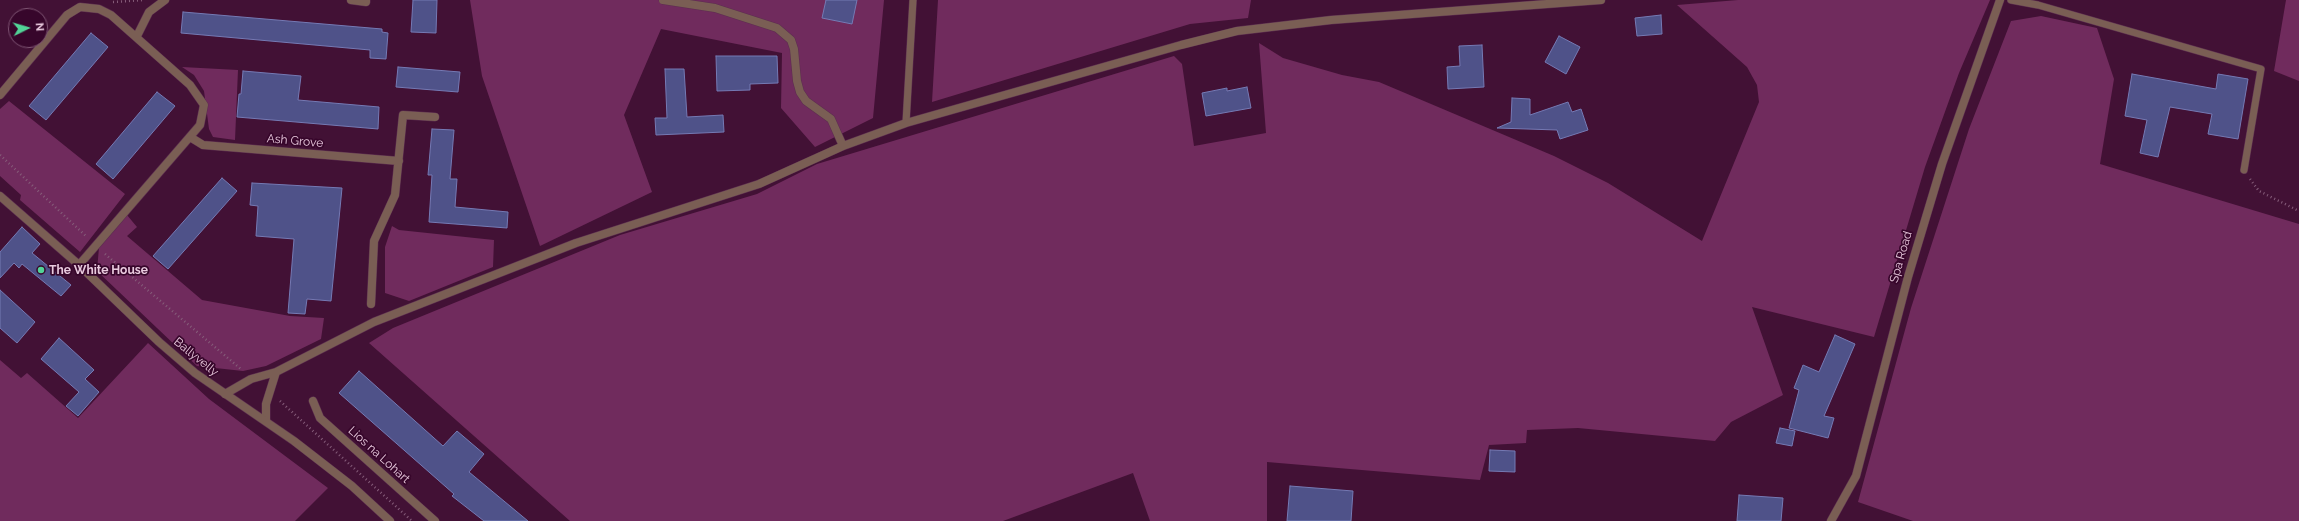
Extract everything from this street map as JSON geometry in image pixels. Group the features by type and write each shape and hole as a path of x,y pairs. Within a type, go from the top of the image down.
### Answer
{"street":[{"path":"137,36 149,12 165,0"},
{"path":"351,0 366,2 366,0"},
{"path":"663,0 715,8 778,28 791,40 794,49 797,81 800,92 806,101 831,119 843,146"},
{"path":"225,394 252,379 276,372 374,322 576,243 759,184 843,146 906,123 1181,44 1237,31 1331,20 1601,0"},
{"name":"Spa Road","path":"1831,521 1856,476 1908,277 1935,186 2000,0"},
{"path":"0,95 67,15 80,7 98,9 111,15 137,36 190,85 204,105 200,125 79,265"},
{"path":"371,304 374,241 395,195 403,115 435,117"},
{"name":"Ash Grove","path":"190,137 203,145 399,161"},
{"name":"Ballyvelly","path":"0,196 79,265 159,342 195,373 266,420 352,486 390,521"},
{"path":"266,420 266,404 276,372"},
{"name":"Lios na Lohart","path":"312,401 320,418 435,521"}],"lane":[{"path":"906,123 913,0"},
{"path":"2011,0 2038,5 2261,69 2244,170"}],"path":[{"path":"98,9 109,2 143,0"},
{"path":"0,155 80,229 129,277 246,374"},
{"path":"2244,170 2259,191 2299,211"},
{"path":"277,397 412,521"}],"shaded area":[{"path":"470,0 884,0 873,118 815,147 781,108 782,53 661,29 624,115 652,192 540,246 482,76"},
{"path":"938,0 1251,0 1248,18 1190,24 932,102"},
{"path":"1738,0 1990,0 1959,73 1925,167 1874,337 1752,307 1783,395 1731,422 1715,441 1578,428 1527,430 1526,443 1489,445 1480,480 1267,462 1267,521 1150,521 1133,473 1003,521 570,521 369,343 393,328 620,235 757,194 817,164 1174,56 1182,64 1194,146 1266,133 1259,43 1283,58 1342,75 1379,82 1554,156 1608,183 1702,241 1759,102 1757,85 1747,67 1677,5"},
{"path":"2286,0 2299,0 2299,81 2274,71"},
{"path":"2041,16 2097,28 2114,79 2100,164 2299,224 2299,521 1913,521 1858,502 1911,308 1969,129 2011,21"},
{"path":"182,67 238,70 235,140 213,137 209,129 204,91 194,75"},
{"path":"9,101 125,194 80,252 20,200 21,195 0,176 0,109"},
{"path":"127,215 137,227 127,236 202,300 290,316 324,318 321,339 266,366 243,371 197,366 97,271 99,247"},
{"path":"392,226 399,230 494,240 493,267 409,301 385,293 385,247"},
{"path":"148,343 209,399 328,488 295,521 0,521 0,360 21,378 27,373 78,418"}],"building":[{"path":"413,0 437,0 436,33 411,32"},
{"path":"826,0 857,0 852,24 822,18"},
{"path":"183,12 382,29 382,32 388,33 386,59 370,58 370,50 181,33"},
{"path":"1661,15 1662,34 1637,36 1635,18"},
{"path":"91,33 108,47 46,120 29,106"},
{"path":"1559,36 1580,47 1566,74 1545,62"},
{"path":"1482,45 1484,87 1448,89 1447,67 1460,66 1459,46"},
{"path":"716,56 777,56 778,83 750,84 750,90 717,91"},
{"path":"398,67 460,72 458,92 396,87"},
{"path":"665,69 684,69 687,117 723,115 724,132 656,135 655,118 667,118"},
{"path":"243,71 301,76 298,100 379,107 378,129 237,117"},
{"path":"2132,74 2216,89 2218,74 2248,79 2238,139 2208,134 2212,114 2170,107 2158,157 2140,153 2147,120 2125,116"},
{"path":"1247,87 1251,108 1206,116 1202,93 1227,88 1227,91"},
{"path":"157,92 175,106 113,179 96,164"},
{"path":"1512,98 1530,99 1530,115 1568,102 1572,112 1581,109 1588,130 1560,139 1557,130 1497,128 1511,122"},
{"path":"432,129 454,130 450,179 457,179 455,207 508,212 507,228 429,222 432,175 428,175"},
{"path":"222,178 237,191 168,269 153,256"},
{"path":"252,183 342,188 331,301 307,299 305,314 288,313 294,239 256,236 258,206 250,205"},
{"path":"22,227 40,244 32,253 71,285 61,296 22,264 19,268 14,263 0,278 0,252"},
{"path":"0,290 35,322 17,343 0,328"},
{"path":"1835,335 1855,344 1824,416 1834,418 1828,438 1789,428 1799,390 1794,388 1803,365 1819,372"},
{"path":"59,338 94,370 85,379 99,392 78,416 66,406 79,392 41,359"},
{"path":"359,371 443,446 457,431 484,454 469,472 528,521 484,521 452,496 454,494 339,393"},
{"path":"1780,428 1795,431 1792,446 1776,443"},
{"path":"1490,450 1515,451 1515,472 1489,471"},
{"path":"1290,486 1353,491 1351,521 1287,521"},
{"path":"1739,495 1783,498 1781,521 1737,521"}],"place":[{"name":"The White House","path":"41,270"}]}
